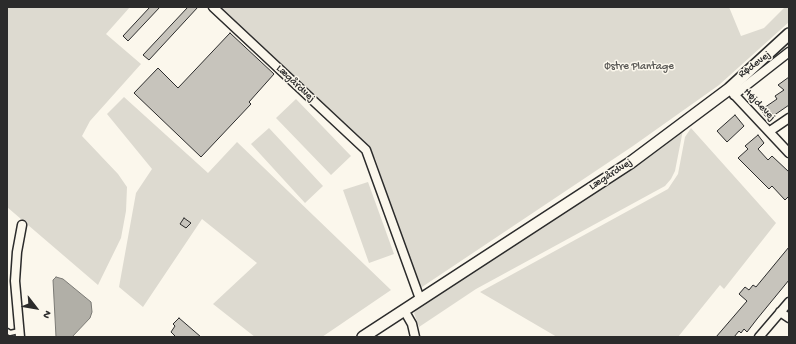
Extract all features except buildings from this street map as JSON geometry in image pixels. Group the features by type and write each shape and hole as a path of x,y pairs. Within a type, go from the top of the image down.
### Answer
{"street":[{"name":"Lægårdvej","path":"213,7 366,150 420,299"},
{"name":"Lægårdvej","path":"363,337 630,163 732,92 789,34"},
{"name":"Rødevej","path":"732,92 789,52"},
{"name":"Højdevej","path":"732,92 789,153"},
{"path":"770,131 789,118"},
{"path":"20,334 15,281 17,252 22,225"},
{"path":"759,337 789,302"},
{"path":"404,310 412,324 415,337"},
{"path":"780,312 789,318"}],"lane":[{"path":"7,331 10,333 20,334"}],"green space":[{"path":"7,7 130,7 106,34 141,64 90,121 82,136 118,174 127,187 126,211 121,238 98,285 7,207"},
{"name":"Østre Plantage","path":"218,7 729,7 741,36 764,28 785,7 789,7 789,22 719,85 633,146 419,289 375,158"},
{"path":"124,97 208,173 237,142 391,290 322,337 255,337 213,304 257,263 202,219 143,307 119,287 136,193 152,169 107,114"},
{"path":"296,99 351,156 331,175 276,118"},
{"path":"269,128 323,186 305,203 251,144"},
{"path":"691,128 776,223 724,289 720,285 678,337 557,337 480,292 668,189 678,174 685,137"},
{"path":"683,130 675,171 665,186 476,289 419,327 414,313 419,306 644,160"},
{"path":"368,182 394,254 369,263 343,190"}],"shaded area":[{"path":"56,277 63,279 91,302 92,312 90,318 72,337 56,337 53,280"}]}
